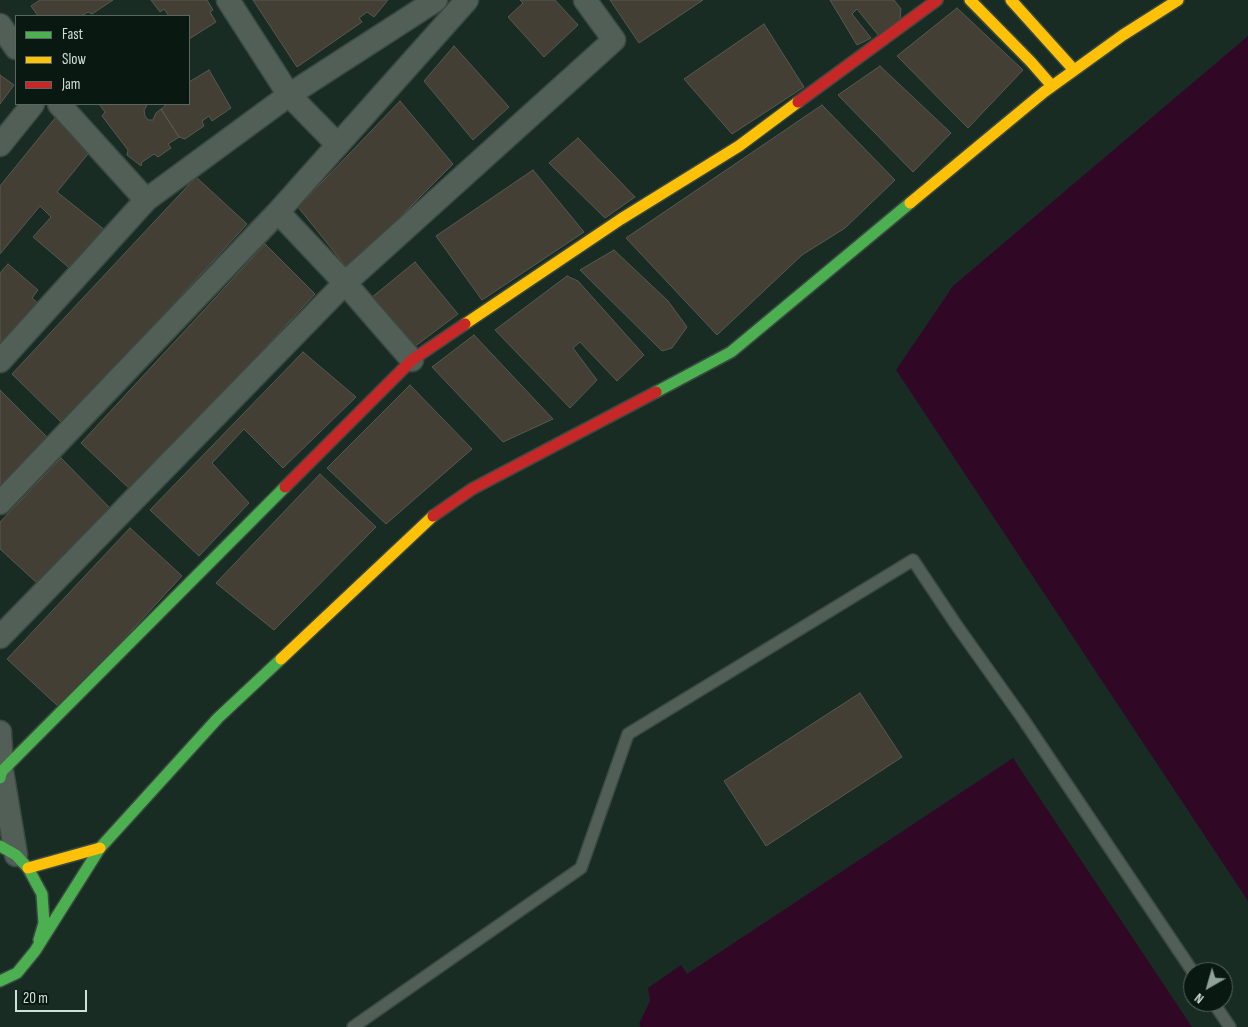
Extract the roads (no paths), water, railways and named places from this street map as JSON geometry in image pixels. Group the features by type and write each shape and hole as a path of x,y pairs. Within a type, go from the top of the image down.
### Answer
{"main road":[{"path":"1,775 412,360 621,219 739,146 937,0"},
{"path":"970,0 1052,86"},
{"path":"1011,0 1074,70"},
{"path":"0,981 17,973 35,950 100,848 218,718 436,513 472,489 731,352 1052,86 1178,0"},
{"path":"15,856 100,848"},
{"path":"15,856 42,894 44,923 35,950"}],"street":[{"path":"228,0 289,96 337,144"},
{"path":"0,361 146,200 289,96 436,0"},
{"path":"0,504 278,212 467,0"},
{"path":"0,637 345,283 614,40 585,0"},
{"path":"0,26 15,47"},
{"path":"0,145 32,105"},
{"path":"60,105 146,200"},
{"path":"278,212 345,283 412,360"},
{"path":"0,732 1,775 15,856"}],"lane":[{"path":"353,1027 581,868 628,734 913,560 1021,716 1186,962"},
{"path":"1220,1012 1230,1027"}]}
